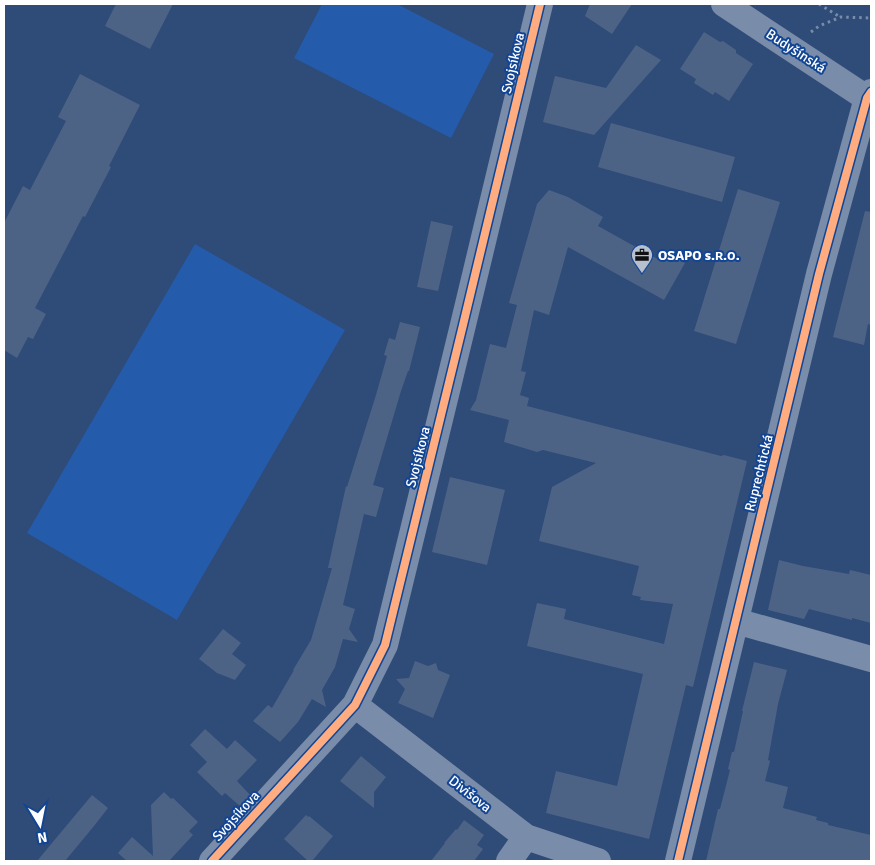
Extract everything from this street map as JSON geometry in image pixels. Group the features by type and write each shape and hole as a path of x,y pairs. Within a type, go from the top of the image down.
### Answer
{"street":[{"name":"Svojsíkova","path":"212,861 355,705 385,646 540,4"},
{"name":"Budyšínská","path":"724,4 870,97"},
{"name":"Ruprechtická","path":"678,861 819,274 870,97"},
{"path":"736,621 871,659"},
{"name":"Divišova","path":"355,705 526,837 598,861"},
{"path":"509,861 526,837"}],"path":[{"path":"819,4 841,17"},
{"path":"794,50 805,36 819,26 841,17 871,18"}],"shaded area":[{"path":"322,4 397,4 494,54 451,138 294,58"},
{"path":"195,244 345,330 177,620 27,533"}],"building":[{"path":"116,4 173,4 150,49 105,26"},
{"path":"590,4 632,4 612,34 585,16"},
{"path":"704,32 720,42 723,41 736,50 736,53 753,64 729,101 715,92 713,95 694,83 696,79 680,69"},
{"path":"636,45 661,60 594,135 543,122 555,76 606,88"},
{"path":"80,74 140,105 109,166 111,167 35,308 46,314 33,339 28,337 17,358 4,350 4,223 23,186 30,190 66,121 58,117"},
{"path":"611,123 735,157 722,202 598,167"},
{"path":"738,189 780,202 736,344 694,331"},
{"path":"549,190 568,197 603,217 598,226 663,262 668,253 685,263 664,300 568,247 549,315 534,310 521,371 526,372 520,395 529,398 527,406 747,461 693,687 686,685 649,839 546,813 556,771 617,786 643,674 527,646 537,603 566,609 564,619 664,644 673,604 640,600 641,597 632,595 639,566 539,541 552,487 596,463 543,450 537,452 504,442 509,420 470,410 476,400 490,344 506,348 517,305 509,303 537,204"},
{"path":"865,211 871,212 871,325 868,324 864,345 833,337"},
{"path":"431,221 453,226 438,291 417,287"},
{"path":"400,322 420,327 409,371 401,391 373,485 384,488 376,517 364,514 343,605 355,609 349,629 358,642 343,639 335,667 322,690 326,707 312,699 298,722 280,742 253,721 268,705 272,708 311,640 332,568 328,568 346,486 376,395 387,356 384,355 389,338 395,340"},
{"path":"450,477 505,490 487,565 432,552"},
{"path":"779,560 849,574 850,570 871,575 871,623 809,609 804,619 768,610"},
{"path":"223,629 241,643 232,654 246,665 235,680 217,673 199,659"},
{"path":"415,661 428,666 436,663 438,670 450,675 433,718 398,703 405,689 396,679 409,678"},
{"path":"754,662 787,670 778,704 768,760 770,761 765,781 788,787 783,808 817,817 816,820 828,823 828,825 871,835 871,861 706,861 718,809 720,809 730,770 728,769 732,752 734,752"},
{"path":"205,729 227,749 235,740 257,760 237,781 251,796 241,807 225,793 222,796 197,772 207,762 190,745"},
{"path":"361,756 386,777 374,792 374,808 340,781"},
{"path":"164,792 198,822 189,831 193,835 169,861 127,861 118,853 132,837 153,856 151,805"},
{"path":"92,795 108,808 65,861 37,861"},
{"path":"306,815 333,836 312,861 308,861 284,839"},
{"path":"464,820 484,835 477,845 483,849 474,861 431,861 444,843"}],"cycle path":[{"path":"212,861 355,705 385,645 540,4"},
{"path":"678,861 819,274 867,98 871,92"}],"place":[{"name":"OSAPO s.ʀ.ᴏ.","path":"642,274"}]}
